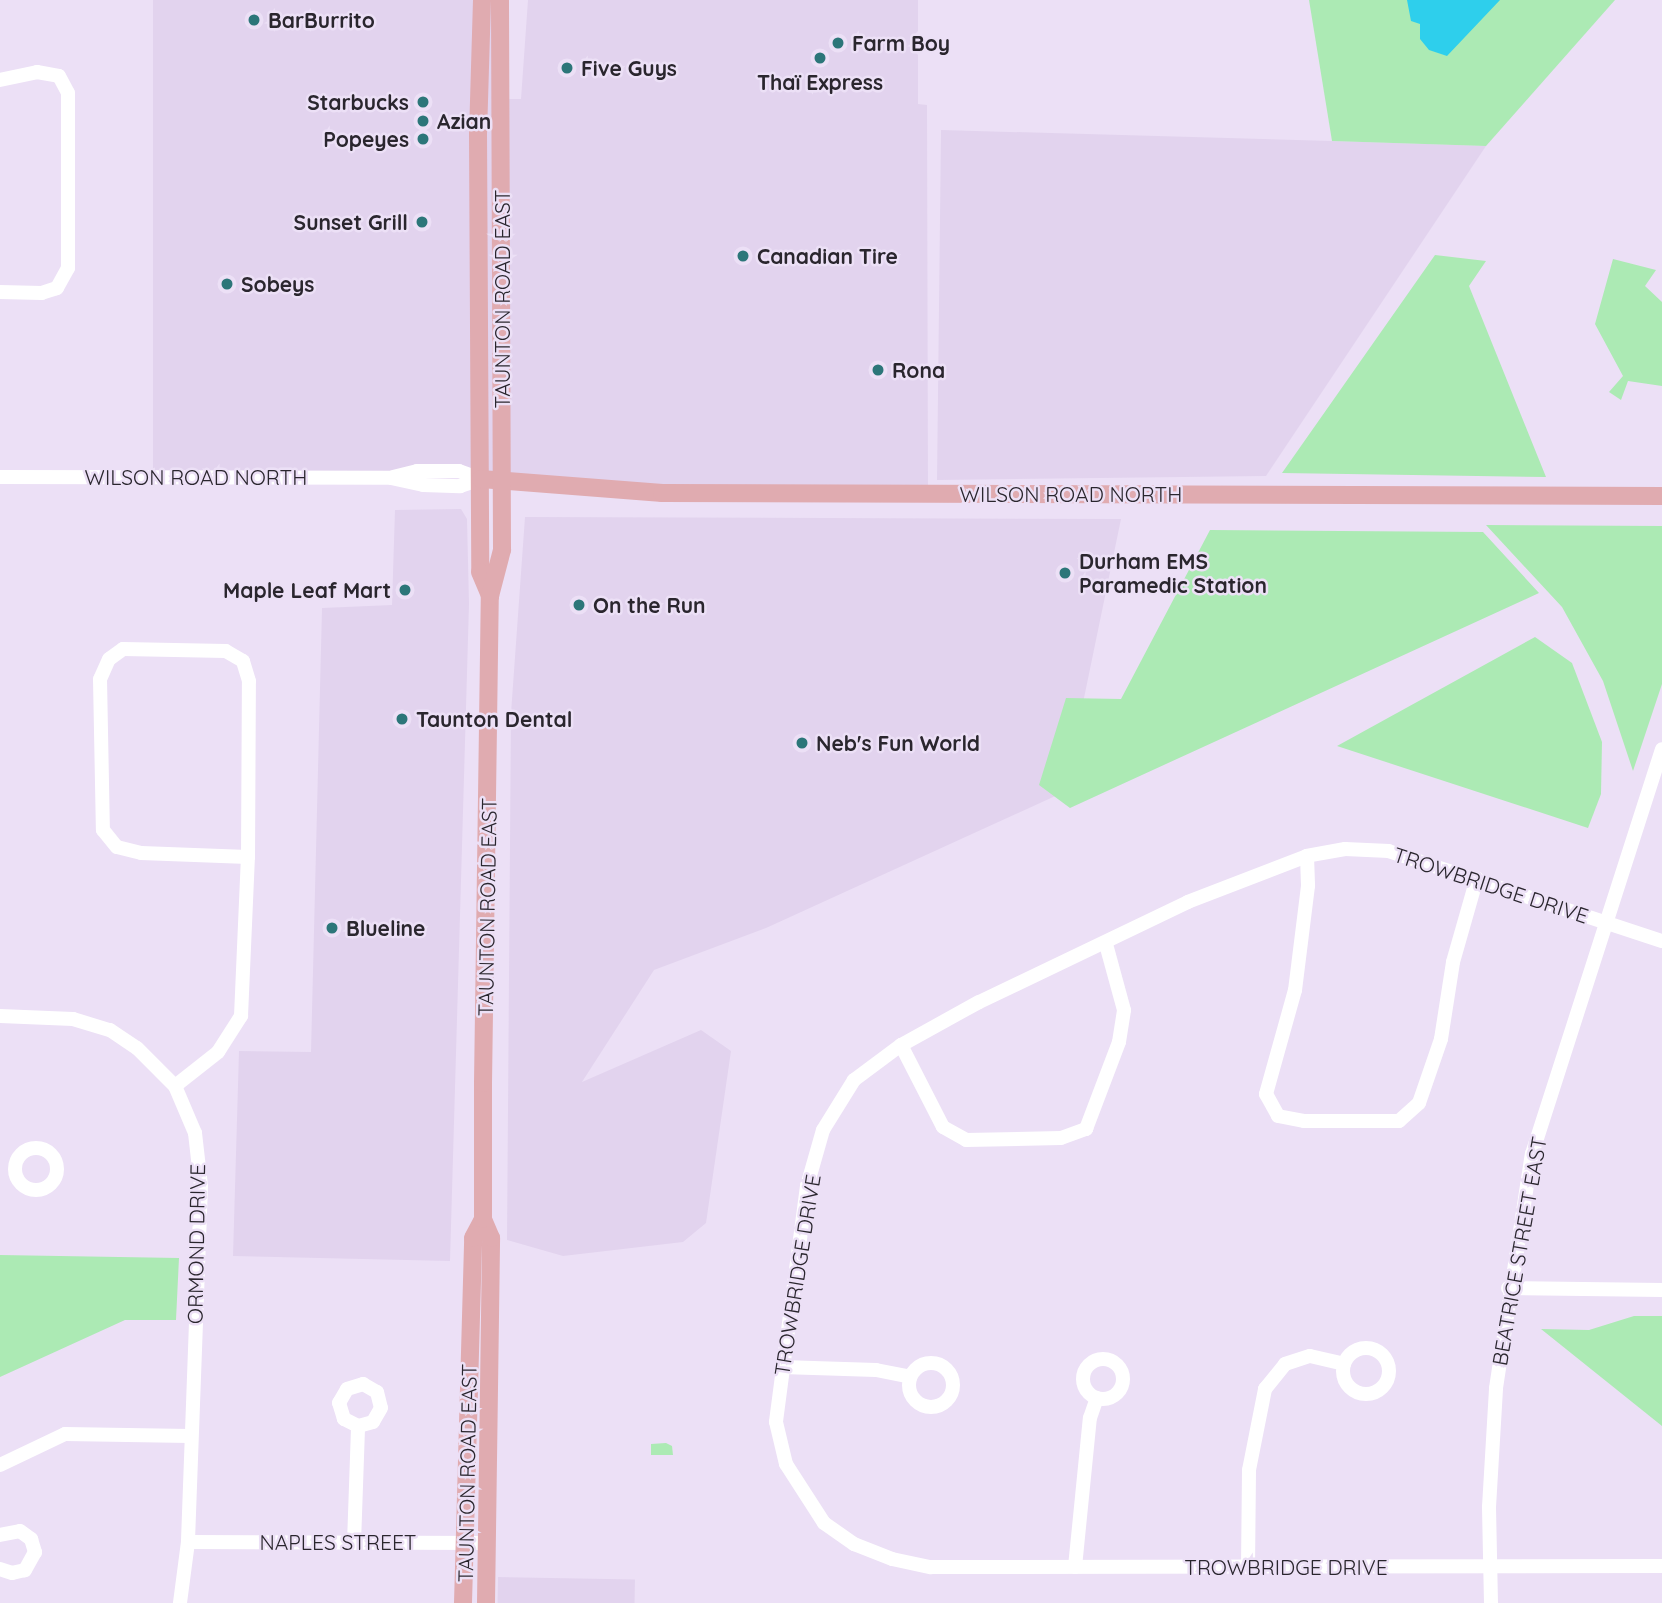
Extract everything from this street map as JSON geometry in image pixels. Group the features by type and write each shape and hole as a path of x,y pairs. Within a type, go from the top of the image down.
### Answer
{"main road":[{"name":"TAUNTON ROAD EAST","path":"482,0 478,134 480,572 490,596"},
{"name":"TAUNTON ROAD EAST","path":"486,1603 491,1238 483,1219 490,596 502,564 503,480 500,0"},
{"name":"WILSON ROAD NORTH","path":"481,479 662,494 1662,496"},
{"name":"TAUNTON ROAD EAST","path":"463,1603 473,1238 483,1219"}],"street":[{"path":"0,80 37,72 59,76 68,93 68,268 57,288 42,293 0,292"},
{"name":"WILSON ROAD NORTH","path":"0,477 391,478 423,485 460,486 481,479"},
{"path":"175,1086 218,1052 241,1016 248,857 249,681 243,661 226,651 123,649 109,659 100,679 103,830 117,847 141,853 248,857"},
{"name":"BEATRICE STREET EAST","path":"1491,1603 1489,1567 1496,1388 1508,1288 1532,1154 1604,922 1662,749"},
{"name":"TROWBRIDGE DRIVE","path":"1662,941 1389,851 1345,849 1307,856 1188,902 1106,944 979,1002 901,1045 854,1080 823,1130 807,1186 776,1422 786,1465 824,1524 880,1554 931,1567 1662,1566"},
{"path":"1307,856 1308,886 1295,990 1266,1094 1278,1116 1304,1121 1399,1121 1419,1102 1441,1039 1453,962 1477,878"},
{"path":"901,1045 943,1127 966,1140 1061,1138 1086,1129 1119,1042 1124,1010 1106,944"},
{"name":"ORMOND DRIVE","path":"0,1016 73,1019 110,1030 137,1048 175,1086 195,1133 201,1185 188,1542 180,1603"},
{"path":"1508,1288 1662,1290"},
{"path":"1248,1567 1249,1471 1265,1389 1285,1364 1310,1356 1344,1364"},
{"path":"782,1367 876,1370 908,1376"},
{"path":"1075,1567 1090,1418 1097,1398"},
{"path":"354,1543 358,1426"},
{"path":"0,1465 65,1434 190,1436"},
{"path":"0,1569 12,1573 25,1570 35,1552 26,1534 2,1528"},
{"name":"NAPLES STREET","path":"188,1542 487,1543"}],"shaded area":[{"path":"153,0 500,0 500,99 521,99 528,0 918,0 918,104 927,105 928,494 662,493 459,471 153,480"},
{"path":"941,130 1486,146 1266,476 937,480"},
{"path":"461,509 467,519 469,604 450,1261 233,1256 239,1051 311,1052 322,608 392,605 395,510"},
{"path":"525,517 1121,519 1084,698 1075,787 766,928 654,970 582,1082 701,1030 731,1051 706,1223 683,1242 563,1256 507,1240 511,713"},
{"path":"498,1577 635,1579 635,1603 498,1603"}],"green space":[{"path":"1309,0 1615,0 1486,146 1332,141"},
{"path":"1435,255 1486,261 1469,286 1546,477 1282,473"},
{"path":"1613,259 1656,270 1645,286 1662,302 1662,386 1628,381 1621,400 1609,392 1623,376 1595,324"},
{"path":"1486,525 1662,526 1662,684 1633,771 1603,681 1562,607"},
{"path":"1210,530 1483,532 1539,593 1070,808 1039,785 1066,698 1121,699"},
{"path":"1535,637 1572,663 1602,742 1601,794 1588,828 1337,746"},
{"path":"0,1255 179,1258 176,1320 125,1320 0,1377"},
{"path":"1634,1316 1662,1316 1662,1426 1541,1329 1589,1330"},
{"path":"666,1443 672,1446 673,1455 651,1455 651,1444"}],"water":[{"path":"1407,0 1500,0 1447,56 1429,50 1420,39 1420,24 1411,21"}],"place":[{"name":"BarBurrito","path":"254,20"},
{"name":"Farm Boy","path":"838,43"},
{"name":"Thaï Express","path":"820,58"},
{"name":"Five Guys","path":"567,68"},
{"name":"Starbucks","path":"423,102"},
{"name":"Azian","path":"423,121"},
{"name":"Popeyes","path":"423,139"},
{"name":"Sunset Grill","path":"422,222"},
{"name":"Canadian Tire","path":"743,256"},
{"name":"Sobeys","path":"227,284"},
{"name":"Rona","path":"878,370"},
{"name":"Durham EMS Paramedic Station","path":"1065,573"},
{"name":"Maple Leaf Mart","path":"405,590"},
{"name":"On the Run","path":"579,605"},
{"name":"Taunton Dental","path":"402,719"},
{"name":"Neb's Fun World","path":"802,743"},
{"name":"Blueline","path":"332,928"}]}
